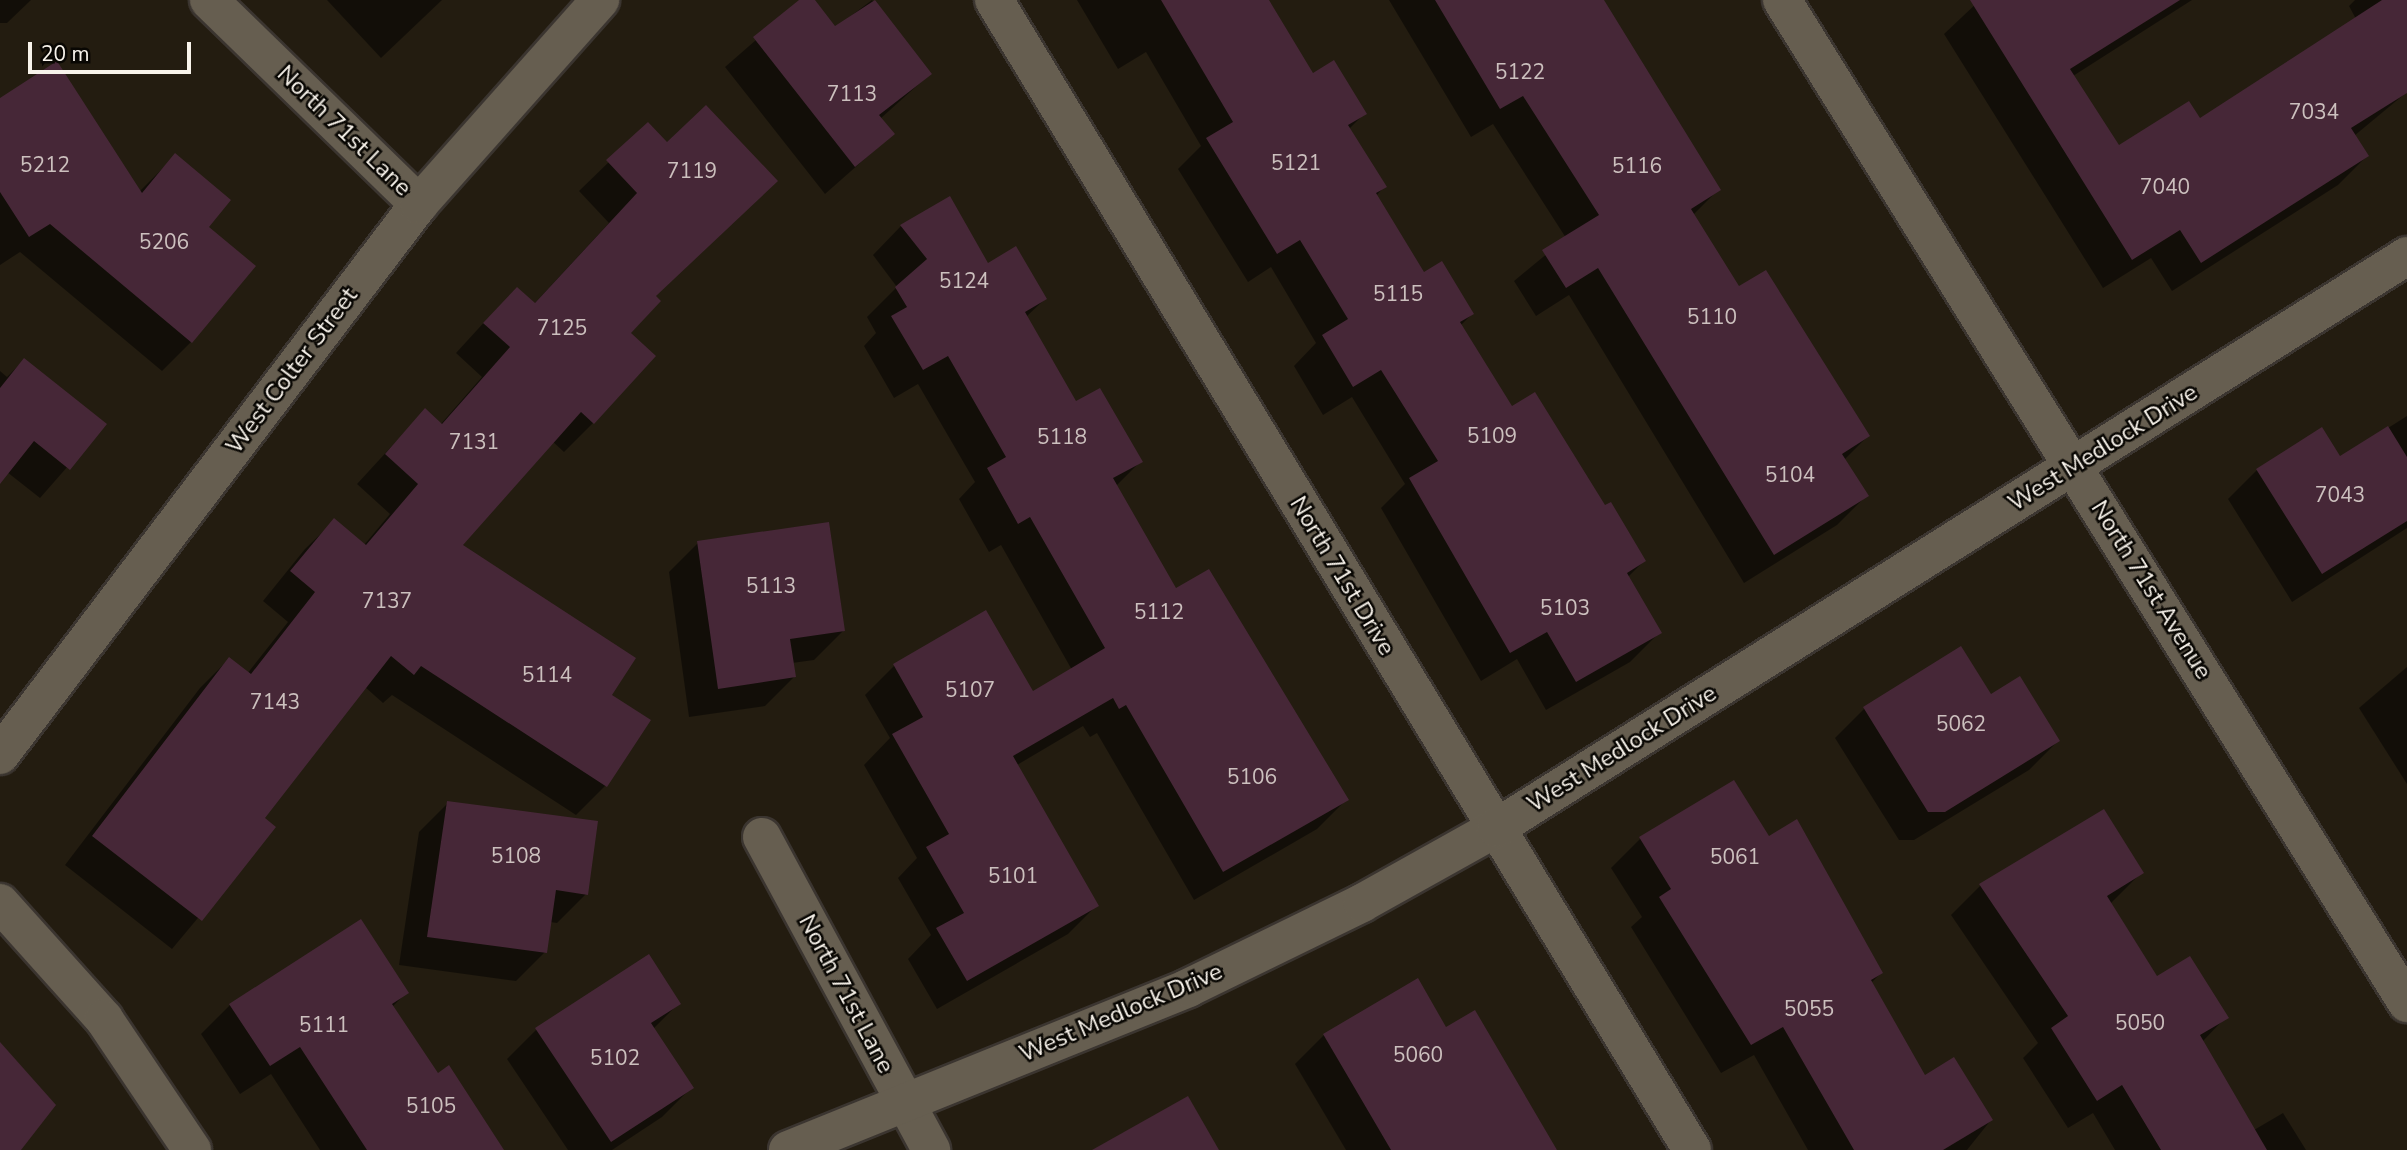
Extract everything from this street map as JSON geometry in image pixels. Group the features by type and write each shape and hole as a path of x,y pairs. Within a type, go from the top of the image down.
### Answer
{"street":[{"name":"North 71st Lane","path":"209,0 419,204"},
{"name":"West Colter Street","path":"0,755 419,204 600,0"},
{"name":"North 71st Drive","path":"994,0 1692,1150"},
{"name":"North 71st Avenue","path":"1782,0 2401,978"},
{"name":"West Medlock Drive","path":"789,1150 1188,988 1362,903 1496,828 2407,256"},
{"name":"North 71st Lane","path":"762,837 932,1150"},
{"path":"0,903 104,1019 192,1150"}],"building":[{"path":"799,0 815,0 835,26 875,0 932,74 879,115 895,134 855,167 753,37"},
{"path":"1161,0 1269,0 1313,73 1334,60 1367,114 1348,125 1387,187 1376,193 1424,272 1442,261 1474,314 1460,322 1512,406 1535,392 1605,505 1611,502 1646,561 1627,573 1662,633 1576,682 1547,632 1510,653 1409,478 1438,461 1381,370 1353,387 1322,335 1348,319 1300,240 1277,254 1206,138 1233,122"},
{"path":"1435,0 1604,0 1721,190 1691,209 1739,286 1766,270 1870,436 1842,454 1869,496 1774,555 1598,268 1566,288 1542,250 1599,215 1523,96 1500,109"},
{"path":"1970,0 2180,0 2070,69 2119,145 2189,101 2200,118 2382,0 2407,0 2407,93 2351,128 2369,156 2201,263 2180,230 2132,260"},
{"path":"57,61 142,193 175,153 231,200 209,227 256,266 192,343 50,224 29,237 0,192 0,98"},
{"path":"706,105 778,181 656,296 661,301 631,333 656,356 594,424 581,412 463,545 636,658 612,695 651,720 607,787 421,666 414,675 391,656 265,818 276,827 202,921 92,836 229,657 251,674 315,592 290,571 334,518 366,545 418,484 385,454 425,408 442,424 510,347 483,323 517,287 535,303 637,193 606,160 648,122 667,142"},
{"path":"950,196 988,263 1016,246 1047,299 1025,312 1076,401 1100,388 1143,462 1113,478 1176,588 1209,569 1349,800 1223,872 1126,705 1119,709 1113,698 1013,756 1099,906 967,981 936,928 964,913 926,847 949,834 892,734 923,717 893,664 986,610 1033,691 1105,648 1030,517 1018,524 987,468 1006,457 948,356 923,370 891,316 907,307 895,287 927,259 900,225"},
{"path":"24,358 107,424 70,470 34,441 0,484 0,388"},
{"path":"2388,426 2407,457 2407,521 2322,574 2256,469 2322,427 2340,456"},
{"path":"829,522 845,631 790,639 796,677 718,689 697,541"},
{"path":"1961,646 1991,694 2020,676 2060,741 1945,812 1928,812 1863,707"},
{"path":"1734,780 1769,836 1797,819 1883,973 1871,980 1925,1075 1954,1057 1993,1120 1943,1150 1854,1150 1783,1027 1751,1045 1659,897 1671,889 1639,837"},
{"path":"447,801 598,821 588,895 556,890 547,953 427,937"},
{"path":"2104,809 2144,873 2107,896 2157,976 2190,956 2229,1018 2200,1035 2267,1150 2161,1150 2122,1085 2097,1101 2051,1028 2068,1016 1979,884"},
{"path":"361,919 409,993 392,1004 438,1073 449,1065 504,1150 367,1150 300,1047 270,1066 229,1004"},
{"path":"649,954 681,1004 651,1023 694,1088 611,1142 535,1028"},
{"path":"1418,978 1446,1027 1475,1010 1557,1150 1391,1150 1323,1034"},
{"path":"0,1042 56,1105 21,1150 0,1150"},
{"path":"1188,1096 1219,1150 1092,1150"}]}
